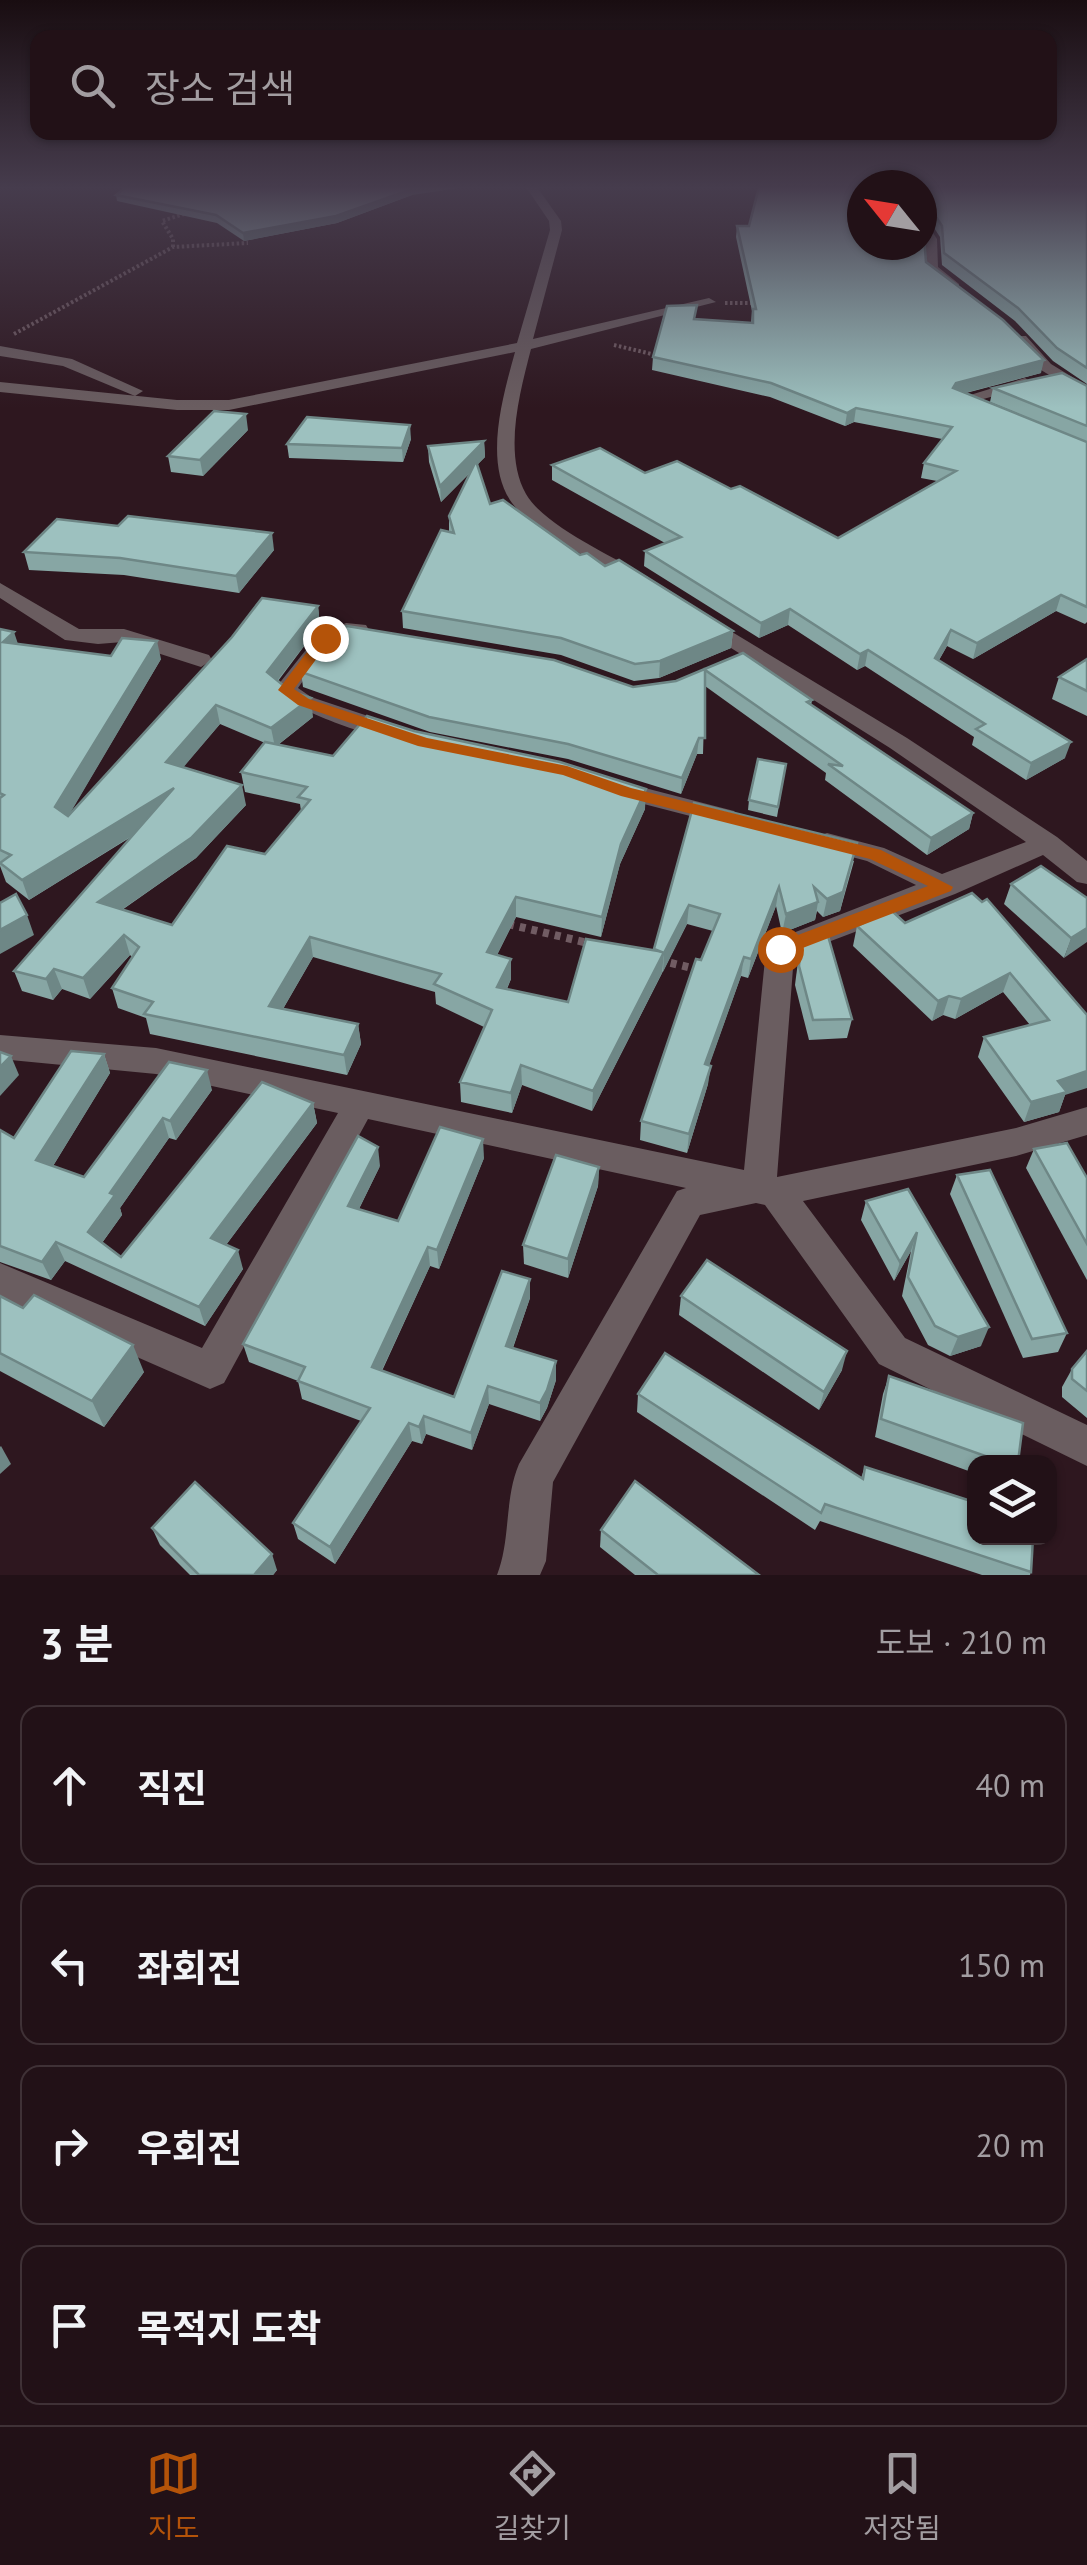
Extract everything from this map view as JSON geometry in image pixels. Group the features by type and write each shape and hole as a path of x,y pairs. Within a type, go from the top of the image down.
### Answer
{"street":[{"path":"548,260 524,346 504,451 510,486 538,516 656,590"},
{"path":"931,260 931,268 965,296"},
{"path":"4,385 177,405 228,405 524,346 709,302"},
{"path":"1008,327 1059,377 1087,393"},
{"path":"0,351 66,362 177,405"},
{"path":"1004,420 962,400 1059,377"},
{"path":"0,589 73,635 124,635 201,660"},
{"path":"688,611 886,733 1085,871"},
{"path":"382,635 350,629 325,638 285,690 304,702 424,742"},
{"path":"718,666 753,651"},
{"path":"597,782 741,821"},
{"path":"798,835 875,854 944,887"},
{"path":"1048,843 780,949 768,1189 892,1351 1087,1446"},
{"path":"0,1047 156,1061 768,1189"},
{"path":"0,1280 210,1370 359,1106"},
{"path":"518,1575 525,1562 533,1478 690,1202 1016,1142 1087,1122"}],"path":[{"path":"0,342 148,260"},
{"path":"709,302 766,303"},
{"path":"569,334 677,360"},
{"path":"495,921 602,946"},
{"path":"655,959 706,972"}],"building":[{"path":"745,260 926,260 1003,320 1044,360 956,383 953,388 1087,442 1087,607 1061,595 977,643 951,630 935,658 1071,742 1031,763 976,729 985,724 868,650 860,654 790,609 761,623 645,551 681,537 552,465 600,448 645,473 677,461 731,489 740,486 838,538 956,471 924,463 952,427 856,408 847,413 771,383 653,357 667,306 697,305 694,319 753,323"},
{"path":"954,260 1087,260 1087,368 1057,348 1018,308"},
{"path":"1062,373 1087,386 1087,426 993,388"},
{"path":"214,411 246,414 200,460 168,456"},
{"path":"307,417 410,425 402,448 287,444"},
{"path":"484,441 440,486 428,446"},
{"path":"476,461 490,504 503,500 580,555 587,553 605,566 619,560 733,631 660,661 635,664 561,638 402,611 441,530 454,533 449,516"},
{"path":"128,516 272,533 236,576 120,558 24,552 57,519 118,526"},
{"path":"262,598 318,606 267,672 290,691 311,698 271,728 216,705 166,762 242,785 191,838 98,902 172,925 227,846 265,854 310,800 298,797 307,787 241,772 265,742 333,756 367,716 414,731 560,762 646,789 621,844 602,917 516,897 487,952 511,959 497,987 568,1002 586,939 664,952 593,1091 521,1065 511,1093 460,1082 492,1010 434,984 441,974 310,937 269,1006 358,1024 344,1055 144,1014 153,1002 112,988 139,947 124,935 83,978 54,969 46,979 14,971 174,788 22,880 0,863 11,855 0,850 0,798 4,795 0,793 0,629 14,632 3,642 111,656 122,638 157,641 55,807 68,816 232,637"},
{"path":"347,626 554,660 633,687 676,681 743,653 812,700 807,702 973,813 931,838 828,764 843,766 705,670 705,738 699,738 682,778 568,744 429,717 301,672 333,631"},
{"path":"1087,659 1087,691 1059,677"},
{"path":"758,759 786,764 778,807 749,800"},
{"path":"694,803 857,843 843,892 827,899 814,887 818,902 786,914 779,887 751,959 744,957 705,1064 711,1066 689,1134 641,1121 696,959 701,960 720,914 689,905 664,953 654,949"},
{"path":"1041,866 1087,898 1087,928 1071,938 1011,884"},
{"path":"972,893 982,902 987,899 1087,1015 1087,1071 1058,1081 1067,1092 1031,1102 984,1037 1049,1020 1010,973 961,999 949,996 938,1001 857,926 891,910 905,923"},
{"path":"16,894 27,915 0,930 0,903"},
{"path":"826,929 852,1019 813,1020 799,966 801,938"},
{"path":"71,1051 104,1054 36,1160 84,1177 169,1062 207,1070 170,1121 163,1118 110,1193 115,1195 88,1232 121,1257 262,1082 313,1103 211,1238 238,1250 199,1307 56,1242 42,1262 0,1246 0,1130 14,1138"},
{"path":"0,1052 11,1056 0,1067"},
{"path":"440,1127 483,1139 437,1250 428,1247 372,1367 454,1397 502,1271 530,1279 506,1346 556,1361 540,1403 488,1386 471,1433 424,1416 419,1427 409,1423 330,1547 293,1523 370,1408 298,1381 305,1367 243,1344 358,1136 378,1147 348,1206 398,1221"},
{"path":"1067,1143 1087,1178 1087,1244 1034,1149"},
{"path":"556,1155 599,1167 568,1259 523,1245"},
{"path":"990,1170 1067,1333 1032,1339 957,1175"},
{"path":"908,1189 989,1327 958,1337 935,1326 908,1277 917,1232 900,1262 866,1201"},
{"path":"707,1260 847,1351 824,1392 681,1296"},
{"path":"34,1295 133,1345 92,1401 0,1353 0,1296 23,1308"},
{"path":"1087,1351 1087,1391 1072,1379 1072,1369"},
{"path":"665,1353 863,1479 865,1467 967,1500 967,1545 1033,1545 1031,1572 825,1504 821,1513 638,1394"},
{"path":"889,1376 1023,1423 1019,1455 982,1455 881,1419"},
{"path":"635,1481 759,1575 658,1575 601,1530"},
{"path":"195,1482 272,1554 254,1575 199,1575 152,1528"}],"route":[{"path":"325,638 285,690 304,702 424,742 567,771 626,792 875,854 944,887 780,949"}]}
